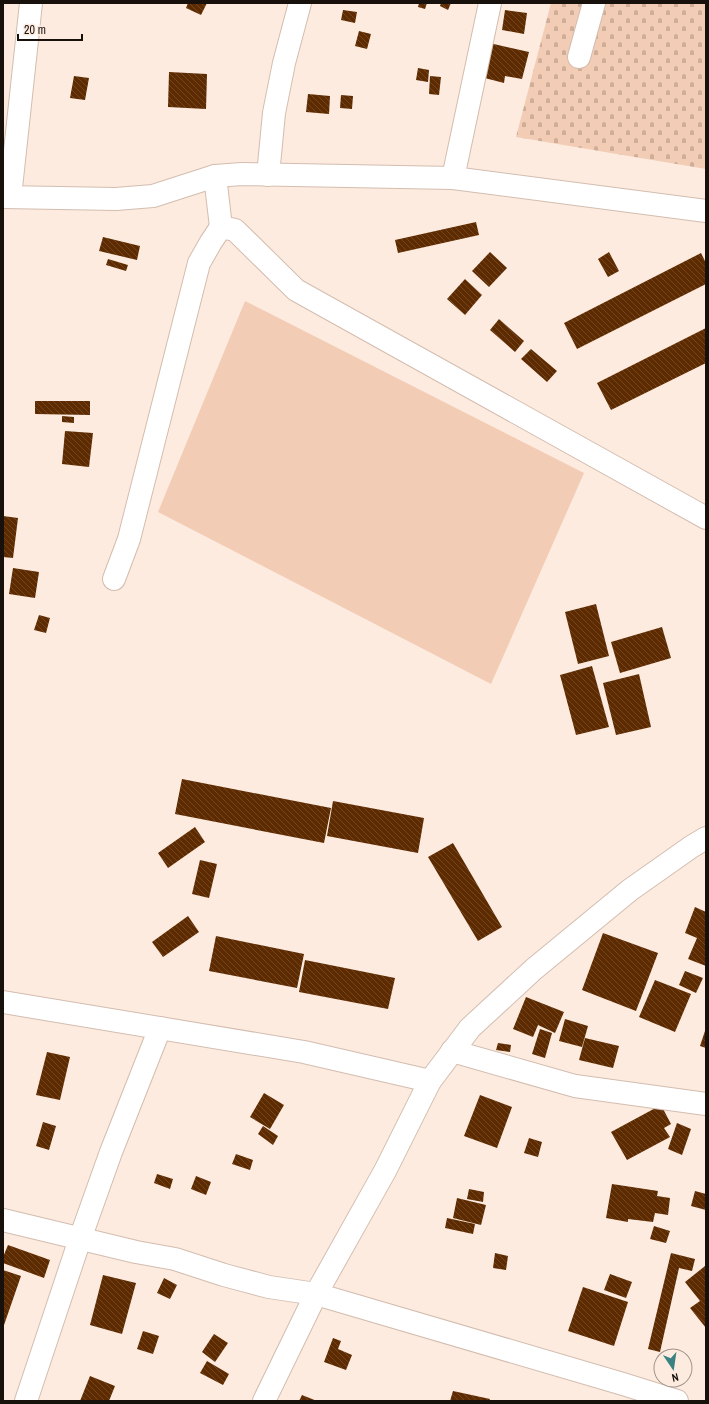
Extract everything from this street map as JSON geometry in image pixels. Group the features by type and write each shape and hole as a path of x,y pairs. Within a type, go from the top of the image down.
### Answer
{"street":[{"path":"31,3 7,197 116,199 153,196 215,176 268,174 453,178 706,211"},
{"path":"268,174 277,99 284,63 300,3"},
{"path":"453,178 490,3"},
{"path":"579,57 594,3"},
{"path":"114,579 129,539 199,263 222,227 215,176"},
{"path":"222,227 235,230 296,290 706,518"},
{"path":"264,1401 316,1294 385,1171 430,1081 470,1028 534,969 630,890 706,838"},
{"path":"3,1002 304,1052 430,1081"},
{"path":"26,1401 80,1239 111,1152 160,1028"},
{"path":"452,1051 575,1086 706,1104"},
{"path":"3,1220 136,1252 175,1258 224,1275 269,1287 316,1294 677,1401"}],"green space":[{"path":"551,3 706,3 706,169 516,137"},
{"path":"245,301 584,473 491,684 158,512"}],"building":[{"path":"188,3 207,3 201,15 186,8"},
{"path":"419,3 427,3 425,9 418,7"},
{"path":"441,3 451,3 448,10 440,6"},
{"path":"343,10 357,12 355,23 341,20"},
{"path":"505,10 527,13 524,34 502,30"},
{"path":"359,31 371,34 367,49 355,46"},
{"path":"485,42 529,52 522,79 505,76 504,83 477,76"},
{"path":"418,68 429,70 428,82 416,80"},
{"path":"169,72 207,74 206,109 168,107"},
{"path":"74,76 89,78 85,100 70,98"},
{"path":"430,76 441,77 439,95 429,94"},
{"path":"308,94 330,96 329,114 306,112"},
{"path":"341,95 353,96 352,109 340,108"},
{"path":"476,222 479,235 398,253 395,240"},
{"path":"103,237 140,246 137,260 99,251"},
{"path":"490,252 507,268 489,287 472,271"},
{"path":"609,252 619,271 608,277 598,259"},
{"path":"701,253 706,263 706,284 577,349 564,323"},
{"path":"108,259 128,265 126,271 106,265"},
{"path":"465,279 482,295 465,315 447,299"},
{"path":"499,319 524,341 515,352 490,330"},
{"path":"706,328 706,363 611,410 597,383"},
{"path":"531,349 557,371 547,382 521,359"},
{"path":"35,401 90,401 90,415 35,414"},
{"path":"62,416 74,417 74,423 62,422"},
{"path":"65,431 93,433 89,467 62,464"},
{"path":"3,516 18,518 13,558 3,557"},
{"path":"13,568 39,572 35,598 9,594"},
{"path":"596,604 609,656 578,664 565,612"},
{"path":"39,615 50,618 46,633 34,630"},
{"path":"662,627 671,658 620,673 611,642"},
{"path":"592,666 609,727 576,735 560,675"},
{"path":"639,674 651,727 616,735 603,683"},
{"path":"182,779 331,808 324,843 175,814"},
{"path":"333,801 424,818 418,853 327,836"},
{"path":"195,827 205,842 168,868 158,853"},
{"path":"453,843 502,927 478,941 428,857"},
{"path":"200,860 217,864 209,898 192,894"},
{"path":"695,907 706,912 706,966 688,959 697,938 685,933"},
{"path":"188,916 199,932 163,957 152,942"},
{"path":"603,933 658,953 636,1011 582,990"},
{"path":"216,936 304,954 297,988 209,971"},
{"path":"305,960 395,978 388,1009 299,992"},
{"path":"685,971 703,978 696,993 679,985"},
{"path":"655,980 691,994 675,1032 639,1017"},
{"path":"526,997 564,1012 555,1033 538,1025 533,1037 513,1029"},
{"path":"565,1019 588,1026 582,1047 559,1041"},
{"path":"706,1028 706,1048 700,1046"},
{"path":"540,1029 552,1033 545,1058 532,1054"},
{"path":"585,1038 619,1046 613,1068 579,1060"},
{"path":"498,1043 511,1045 510,1052 496,1050"},
{"path":"47,1052 70,1057 60,1100 36,1095"},
{"path":"264,1093 284,1105 270,1129 250,1117"},
{"path":"480,1095 512,1107 497,1148 464,1136"},
{"path":"661,1105 671,1124 664,1128 670,1137 627,1160 611,1132"},
{"path":"43,1122 56,1126 49,1150 36,1146"},
{"path":"677,1123 691,1129 682,1155 668,1149"},
{"path":"263,1126 278,1136 273,1145 258,1134"},
{"path":"529,1138 542,1142 538,1157 524,1153"},
{"path":"236,1154 253,1160 250,1170 232,1164"},
{"path":"157,1174 173,1179 170,1189 154,1183"},
{"path":"196,1176 211,1182 206,1195 191,1189"},
{"path":"612,1184 658,1191 657,1196 670,1198 668,1215 655,1213 653,1222 628,1219 628,1222 606,1218"},
{"path":"469,1189 484,1192 483,1202 467,1199"},
{"path":"695,1191 706,1194 706,1210 691,1206"},
{"path":"457,1198 486,1205 481,1225 453,1218"},
{"path":"447,1218 475,1224 473,1234 445,1228"},
{"path":"654,1226 670,1231 666,1243 650,1239"},
{"path":"8,1245 50,1260 44,1278 3,1263 3,1257"},
{"path":"495,1253 508,1256 506,1270 493,1268"},
{"path":"671,1253 695,1259 692,1271 679,1268 661,1348 653,1348 653,1350 648,1349"},
{"path":"705,1266 706,1328 690,1308 700,1301 685,1282"},
{"path":"3,1270 21,1276 3,1328"},
{"path":"610,1274 632,1282 626,1298 604,1290"},
{"path":"103,1275 136,1283 122,1334 90,1325"},
{"path":"164,1278 177,1285 170,1299 157,1293"},
{"path":"583,1287 628,1302 614,1346 568,1331"},
{"path":"143,1331 159,1336 153,1354 137,1349"},
{"path":"214,1334 228,1343 215,1362 202,1352"},
{"path":"333,1338 341,1341 338,1349 352,1355 346,1370 324,1362"},
{"path":"207,1361 229,1374 223,1385 200,1373"},
{"path":"90,1376 115,1386 109,1401 80,1401"},
{"path":"453,1391 490,1399 489,1401 450,1401"},
{"path":"302,1395 317,1401 299,1401"}]}
